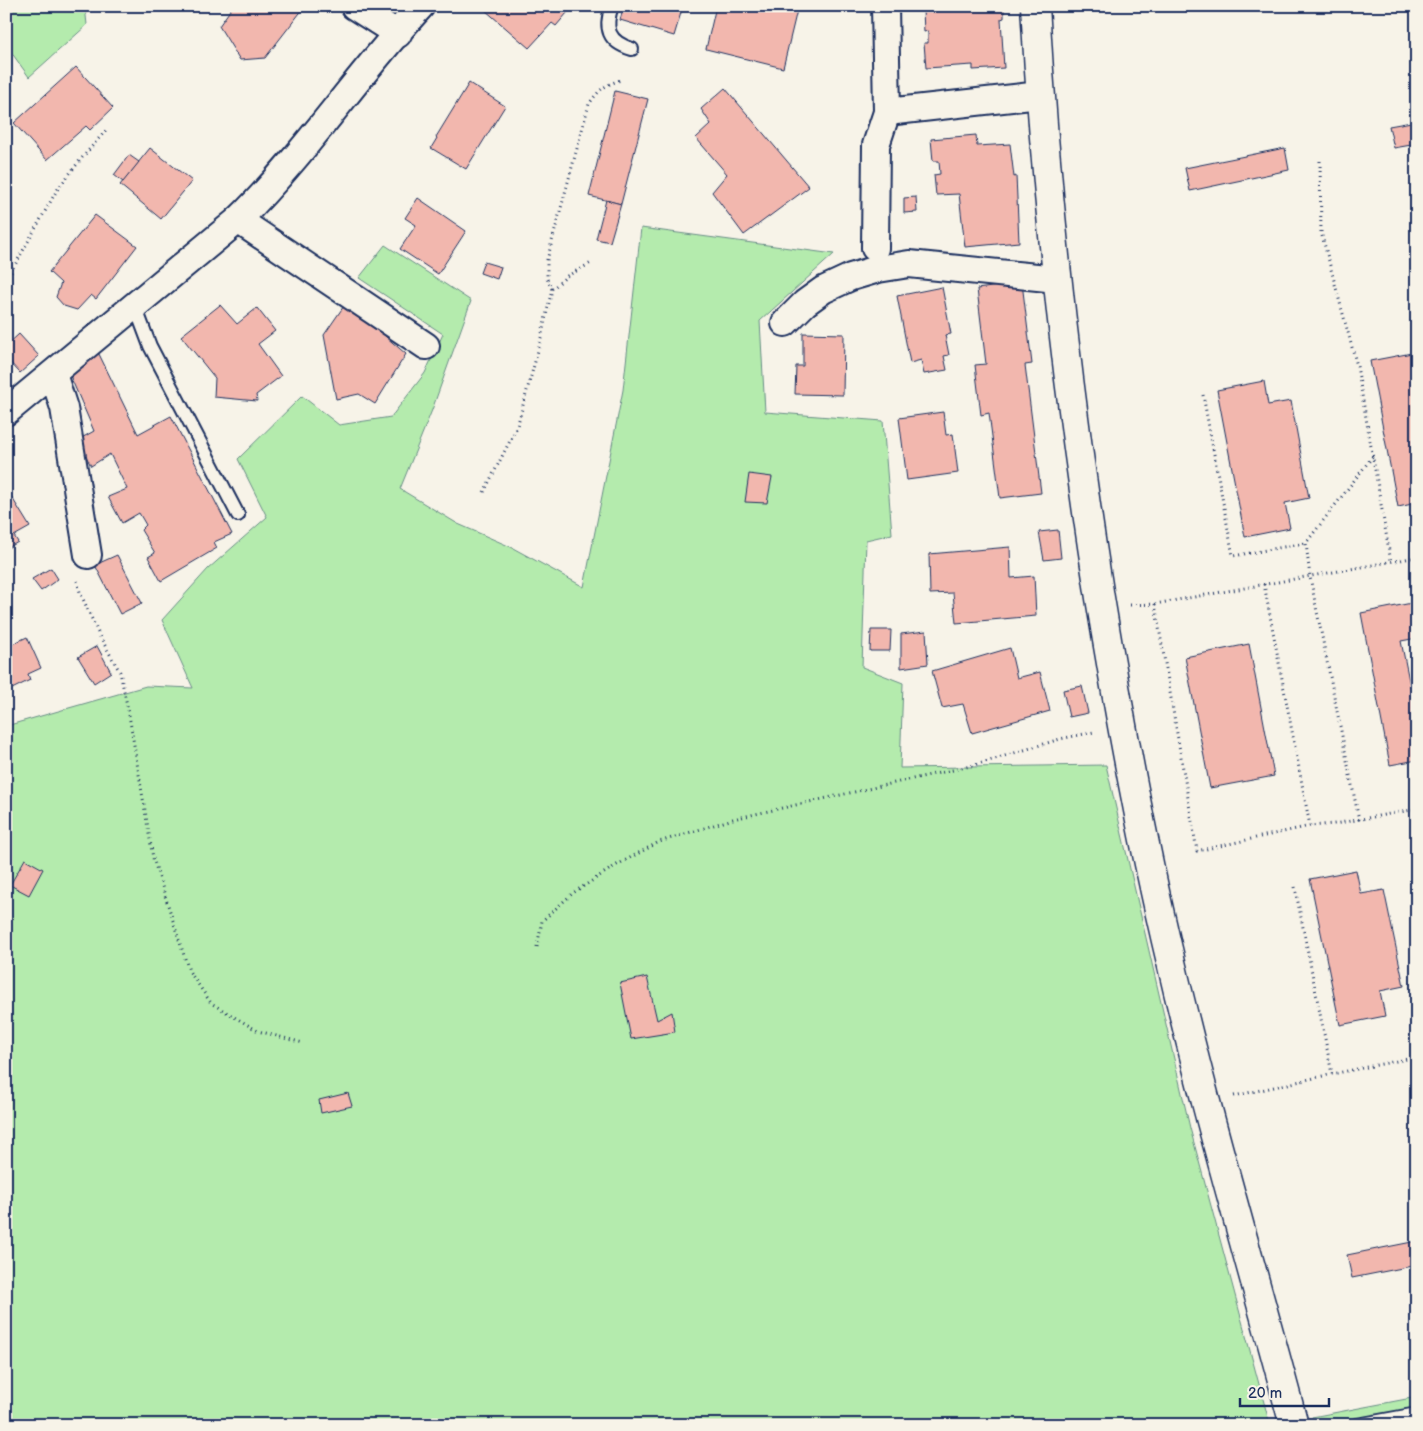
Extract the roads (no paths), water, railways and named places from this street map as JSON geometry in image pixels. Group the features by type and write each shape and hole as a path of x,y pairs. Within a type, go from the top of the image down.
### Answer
{"main road":[{"path":"1036,6 1040,95 1057,279 1081,479 1121,727 1170,962 1294,1425"}],"street":[{"path":"354,6 398,34"},
{"path":"10,401 53,374 238,220 266,193 341,100 421,6"},
{"path":"875,248 876,145 887,112 885,6"},
{"path":"887,112 1040,95"},
{"path":"238,220 426,346"},
{"path":"785,323 805,303 823,290 851,277 893,266 909,264 1057,279"},
{"path":"53,374 64,408 82,565"}],"lane":[{"path":"612,6 608,16 608,29 612,38 624,47 632,49"},
{"path":"135,306 150,346 238,515"},
{"path":"1357,1425 1417,1414"}]}
